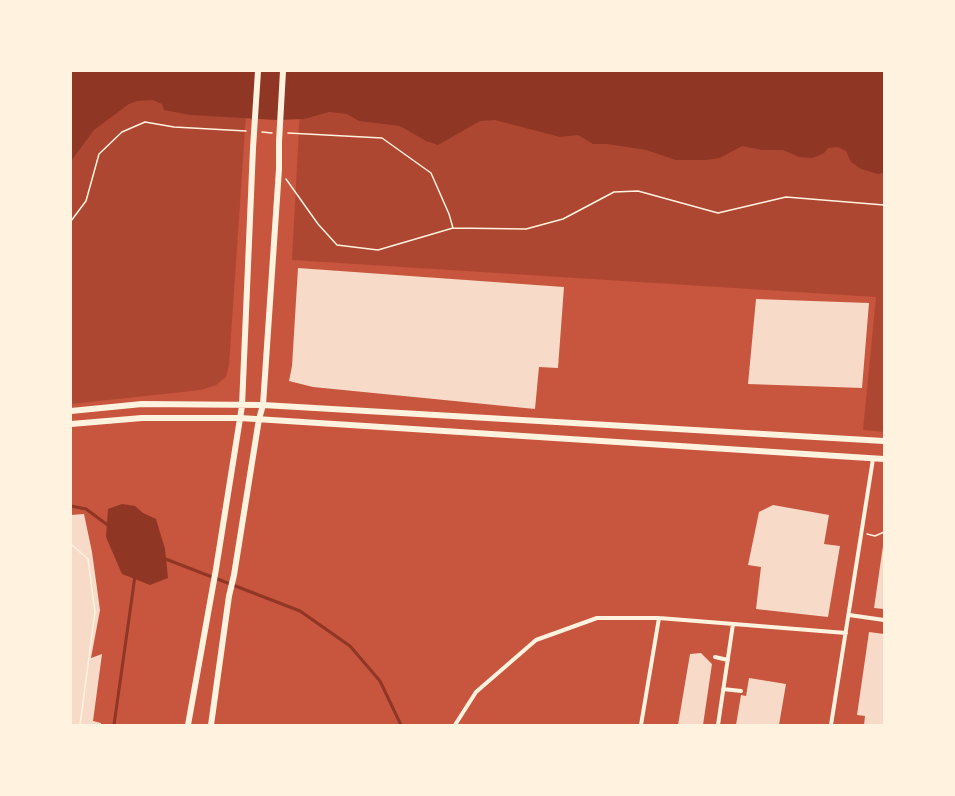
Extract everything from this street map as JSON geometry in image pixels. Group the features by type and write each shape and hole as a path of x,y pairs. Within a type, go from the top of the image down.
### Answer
{"street":[{"path":"188,725 216,569 242,406 253,148 258,71"},
{"path":"211,725 229,596 234,575 259,419 263,405 279,169 283,71"},
{"path":"71,411 142,404 263,405 884,441"},
{"path":"71,424 142,418 240,418 884,460"},
{"path":"831,725 873,459"},
{"path":"849,615 884,620"},
{"path":"455,725 476,692 536,640 597,618 659,618 846,633"},
{"path":"641,725 659,618"},
{"path":"718,725 733,624"},
{"path":"715,657 728,660"},
{"path":"724,689 741,691"}],"path":[{"path":"71,221 86,201 99,154 122,132 145,122 174,128 246,131"},
{"path":"262,132 278,133"},
{"path":"286,133 382,138 431,173 449,214 452,228"},
{"path":"279,169 318,224 337,245 378,250 452,228 526,229 563,219 614,192 638,191 718,213 786,197 884,205"},
{"path":"862,533 875,536 884,532"},
{"path":"71,544 88,560 95,612 80,725"}],"shaded area":[{"path":"71,71 249,71 229,365 226,377 216,385 201,390 71,404"},
{"path":"71,71 884,71 884,173 878,174 861,169 851,162 846,151 838,147 828,148 824,153 813,158 799,157 783,150 762,150 742,146 720,158 706,160 676,160 646,150 607,144 593,144 578,135 560,137 495,120 480,121 438,145 426,141 400,126 359,121 347,114 329,112 304,119 277,120 190,115 164,110 162,104 153,100 137,101 129,104 94,130 71,161"},
{"path":"302,71 884,71 884,432 863,430 876,297 292,260"},
{"path":"122,504 135,506 143,513 156,519 165,549 168,578 150,585 122,574 106,537 108,509"}],"building":[{"path":"298,268 564,287 558,368 539,367 535,409 313,387 289,381 292,366"},
{"path":"756,299 869,303 862,388 748,384"},
{"path":"773,505 829,515 824,544 840,546 828,617 756,609 761,567 748,565 759,512"},
{"path":"84,514 92,552 100,610 91,658 102,654 93,721 101,723 101,725 71,725 71,515"},
{"path":"884,546 884,609 874,608"},
{"path":"869,632 884,634 884,725 864,725 865,716 857,715"},
{"path":"701,653 712,664 703,725 678,725 690,654"},
{"path":"749,678 786,684 779,725 736,725 741,695 746,696"}],"waterway":[{"path":"71,506 86,509 109,526"},
{"path":"163,558 300,611 350,646 380,681 401,725"},
{"path":"114,725 135,576"}]}
